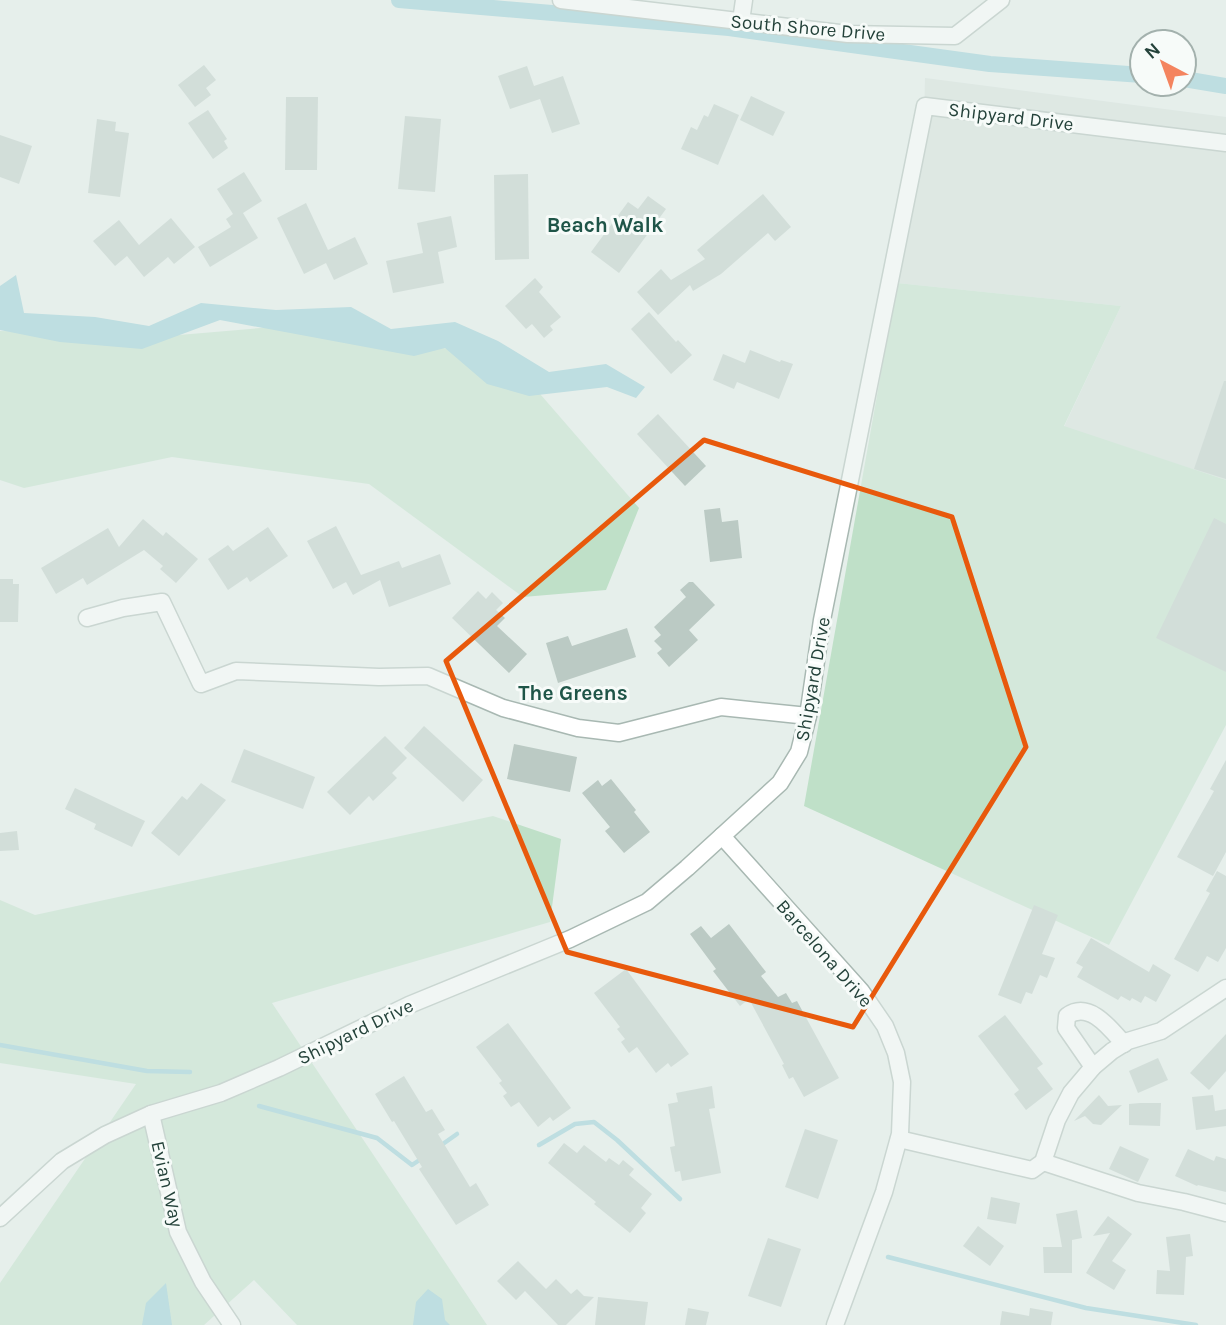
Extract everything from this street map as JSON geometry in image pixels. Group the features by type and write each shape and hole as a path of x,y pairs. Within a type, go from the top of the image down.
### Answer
{"street":[{"name":"South Shore Drive","path":"561,0 848,34 954,36 1001,0"},
{"path":"741,21 744,0"},
{"name":"Shipyard Drive","path":"0,1218 62,1161 105,1135 151,1114 232,1088 409,1005 570,939 647,902 780,783 799,752 808,716 822,620 925,106 1226,143"},
{"path":"87,618 123,608 162,602 201,684 236,671 379,677 428,676 503,708 578,727 618,733 721,707 808,716"},
{"name":"Barcelona Drive","path":"722,836 861,990 885,1026 896,1053 902,1082 899,1139 884,1192 835,1325"},
{"path":"899,1139 1032,1170 1043,1162 1070,1093 1093,1067 1124,1044 1161,1031 1226,988"},
{"path":"1093,1067 1066,1028 1067,1016 1074,1011 1083,1010 1092,1014 1124,1044"},
{"name":"Evian Way","path":"151,1114 178,1231 203,1282 232,1325"},
{"path":"1043,1162 1138,1194 1226,1213"}],"highlighted area":[{"path":"704,440 952,517 1026,747 853,1027 567,952 446,661"}],"shaded area":[{"path":"925,78 1226,117 1226,480 1064,427 1121,306 897,283 924,124"}],"green space":[{"path":"897,283 1121,306 1064,426 1226,480 1226,725 1109,945 804,806"},
{"path":"284,326 508,357 639,508 606,590 523,597 369,484 172,457 24,488 0,480 0,331 179,335"},
{"path":"493,816 561,839 550,922 272,1003 487,1325 297,1325 254,1280 204,1325 0,1325 0,1283 136,1084 0,1063 0,900 35,915"}],"water":[{"path":"16,275 24,313 95,317 149,326 201,303 276,310 351,307 391,329 455,322 498,341 549,372 606,364 645,387 636,398 607,387 529,396 487,384 445,348 414,356 220,320 142,349 60,342 0,330 0,286"},
{"path":"166,1283 172,1325 142,1325 146,1303"},
{"path":"428,1289 442,1299 445,1320 450,1325 413,1325 416,1302"}],"building":[{"path":"204,65 216,80 206,88 211,95 195,107 178,85"},
{"path":"527,66 534,86 563,76 580,124 552,133 540,99 510,109 498,76"},
{"path":"751,96 785,112 773,136 740,120"},
{"path":"286,97 318,97 317,170 285,170"},
{"path":"714,104 739,115 718,165 681,149 691,127 697,130 704,115 708,117"},
{"path":"208,110 227,139 224,141 228,148 213,159 188,123"},
{"path":"405,116 441,119 435,192 398,189"},
{"path":"97,119 116,122 115,131 129,133 120,197 88,193"},
{"path":"0,135 32,146 19,184 0,177"},
{"path":"244,172 262,201 243,213 258,238 210,267 198,247 231,227 226,219 233,214 217,189"},
{"path":"528,174 529,259 495,260 494,175"},
{"path":"763,194 791,227 775,241 768,233 721,274 693,291 690,285 658,315 637,292 661,269 671,280 705,259 697,250"},
{"path":"648,196 666,209 619,273 591,252 628,202 638,209"},
{"path":"306,203 328,250 355,237 368,264 334,280 326,263 304,274 277,218"},
{"path":"451,216 457,247 438,252 444,283 393,293 386,261 423,253 417,223"},
{"path":"171,218 195,247 174,264 168,257 144,277 127,256 115,266 93,241 119,220 139,245"},
{"path":"535,278 543,287 539,292 561,317 550,326 553,330 544,338 532,324 526,329 505,306"},
{"path":"649,312 676,342 678,340 692,355 671,374 631,329"},
{"path":"750,350 780,362 781,360 793,364 779,399 737,382 734,389 713,380 723,354 745,363"},
{"path":"1226,381 1226,479 1194,469"},
{"path":"658,414 706,466 685,486 637,434"},
{"path":"720,508 722,522 738,520 742,558 710,562 704,510"},
{"path":"1214,518 1226,524 1226,672 1156,638"},
{"path":"143,519 163,536 166,532 198,559 176,583 160,569 163,566 144,550 87,585 83,578 56,594 41,568 108,528 119,547"},
{"path":"336,526 361,575 399,561 402,568 440,554 451,584 389,607 380,580 353,595 346,582 333,589 307,541"},
{"path":"268,527 288,556 250,582 247,577 228,590 208,559 228,545 233,551"},
{"path":"0,579 13,579 13,584 19,584 18,622 0,622"},
{"path":"693,582 715,605 689,630 698,640 669,667 657,653 662,649 654,641 661,635 654,627 686,597 680,590"},
{"path":"478,591 486,599 492,592 503,603 496,610 505,618 497,626 527,654 509,673 452,618"},
{"path":"627,628 636,657 558,683 546,643 568,636 572,646"},
{"path":"424,726 483,780 463,802 404,748"},
{"path":"385,736 407,758 392,773 397,778 373,801 369,796 350,815 327,792"},
{"path":"514,744 577,757 570,792 507,779"},
{"path":"244,749 315,777 303,809 231,782"},
{"path":"1226,760 1226,852 1213,876 1177,857 1214,791 1210,789"},
{"path":"611,779 650,832 624,853 605,831 610,827 582,793 598,780 602,786"},
{"path":"201,783 226,800 179,856 151,833 182,796 187,800"},
{"path":"75,788 145,821 132,847 94,829 96,824 65,809"},
{"path":"17,831 19,850 0,851 0,833"},
{"path":"1217,871 1226,876 1226,948 1218,962 1207,956 1198,972 1174,959 1210,893 1206,891"},
{"path":"1034,905 1058,915 1042,954 1055,958 1047,978 1040,975 1032,994 1026,992 1021,1004 998,995"},
{"path":"729,924 766,972 761,976 778,997 786,993 792,1003 797,1001 839,1078 804,1097 793,1077 789,1079 782,1065 784,1064 749,999 740,1006 713,971 716,969 690,934 701,926 711,938"},
{"path":"1091,938 1149,972 1153,964 1171,975 1156,1002 1145,996 1141,1003 1121,996 1118,1000 1077,977 1083,967 1076,963"},
{"path":"626,969 689,1054 671,1067 668,1063 656,1073 637,1047 629,1053 621,1042 625,1039 617,1029 620,1027 594,993"},
{"path":"1005,1015 1043,1064 1037,1068 1053,1089 1026,1110 1014,1094 1019,1090 978,1036"},
{"path":"508,1023 571,1108 553,1121 550,1117 538,1127 519,1102 511,1107 503,1096 507,1093 499,1083 502,1081 476,1047"},
{"path":"1226,1034 1226,1071 1209,1090 1190,1073"},
{"path":"1158,1058 1168,1080 1138,1093 1129,1071"},
{"path":"404,1076 426,1112 432,1109 445,1130 438,1134 470,1187 476,1183 489,1205 456,1225 375,1094"},
{"path":"712,1086 715,1108 709,1109 721,1173 682,1181 680,1171 675,1172 670,1147 675,1146 668,1104 678,1102 676,1093"},
{"path":"1099,1095 1108,1106 1122,1105 1101,1125 1093,1124 1085,1116 1074,1121"},
{"path":"1213,1095 1215,1111 1226,1109 1226,1126 1196,1130 1192,1097"},
{"path":"1161,1103 1160,1126 1129,1125 1129,1104"},
{"path":"805,1129 838,1140 818,1199 785,1187"},
{"path":"564,1143 577,1153 584,1145 606,1162 609,1158 619,1165 623,1160 634,1169 629,1175 652,1194 641,1208 646,1213 630,1233 548,1163"},
{"path":"1120,1146 1149,1159 1138,1182 1109,1169"},
{"path":"1188,1149 1214,1161 1216,1156 1226,1159 1226,1192 1197,1186 1175,1176"},
{"path":"991,1197 1020,1203 1016,1224 987,1219"},
{"path":"1077,1210 1082,1238 1072,1240 1072,1273 1044,1273 1043,1247 1062,1247 1056,1214"},
{"path":"1108,1216 1132,1234 1112,1261 1126,1270 1114,1290 1086,1273 1110,1233 1093,1236"},
{"path":"978,1226 1004,1246 990,1266 963,1246"},
{"path":"1190,1234 1193,1256 1186,1257 1184,1295 1156,1294 1157,1270 1170,1271 1166,1237"},
{"path":"768,1238 801,1249 781,1307 748,1296"},
{"path":"518,1261 546,1289 556,1279 571,1294 577,1289 584,1296 594,1297 566,1325 558,1325 525,1291 516,1300 497,1281"},
{"path":"598,1297 648,1302 645,1325 595,1325"},
{"path":"688,1308 709,1312 706,1325 685,1325"},
{"path":"1030,1308 1053,1312 1051,1325 1000,1325 1002,1311 1029,1316"}],"waterway":[{"path":"399,0 729,28 990,64 1128,74"},
{"path":"1198,81 1226,86"},
{"path":"0,1045 147,1071 190,1072"},
{"path":"259,1106 377,1138 412,1165 421,1159"},
{"path":"539,1145 575,1124 594,1122 680,1199"},
{"path":"440,1146 457,1134"},
{"path":"888,1257 1086,1308 1196,1325"}],"district":[{"name":"Beach Walk","path":"605,225"},
{"name":"The Greens","path":"573,693"}]}
